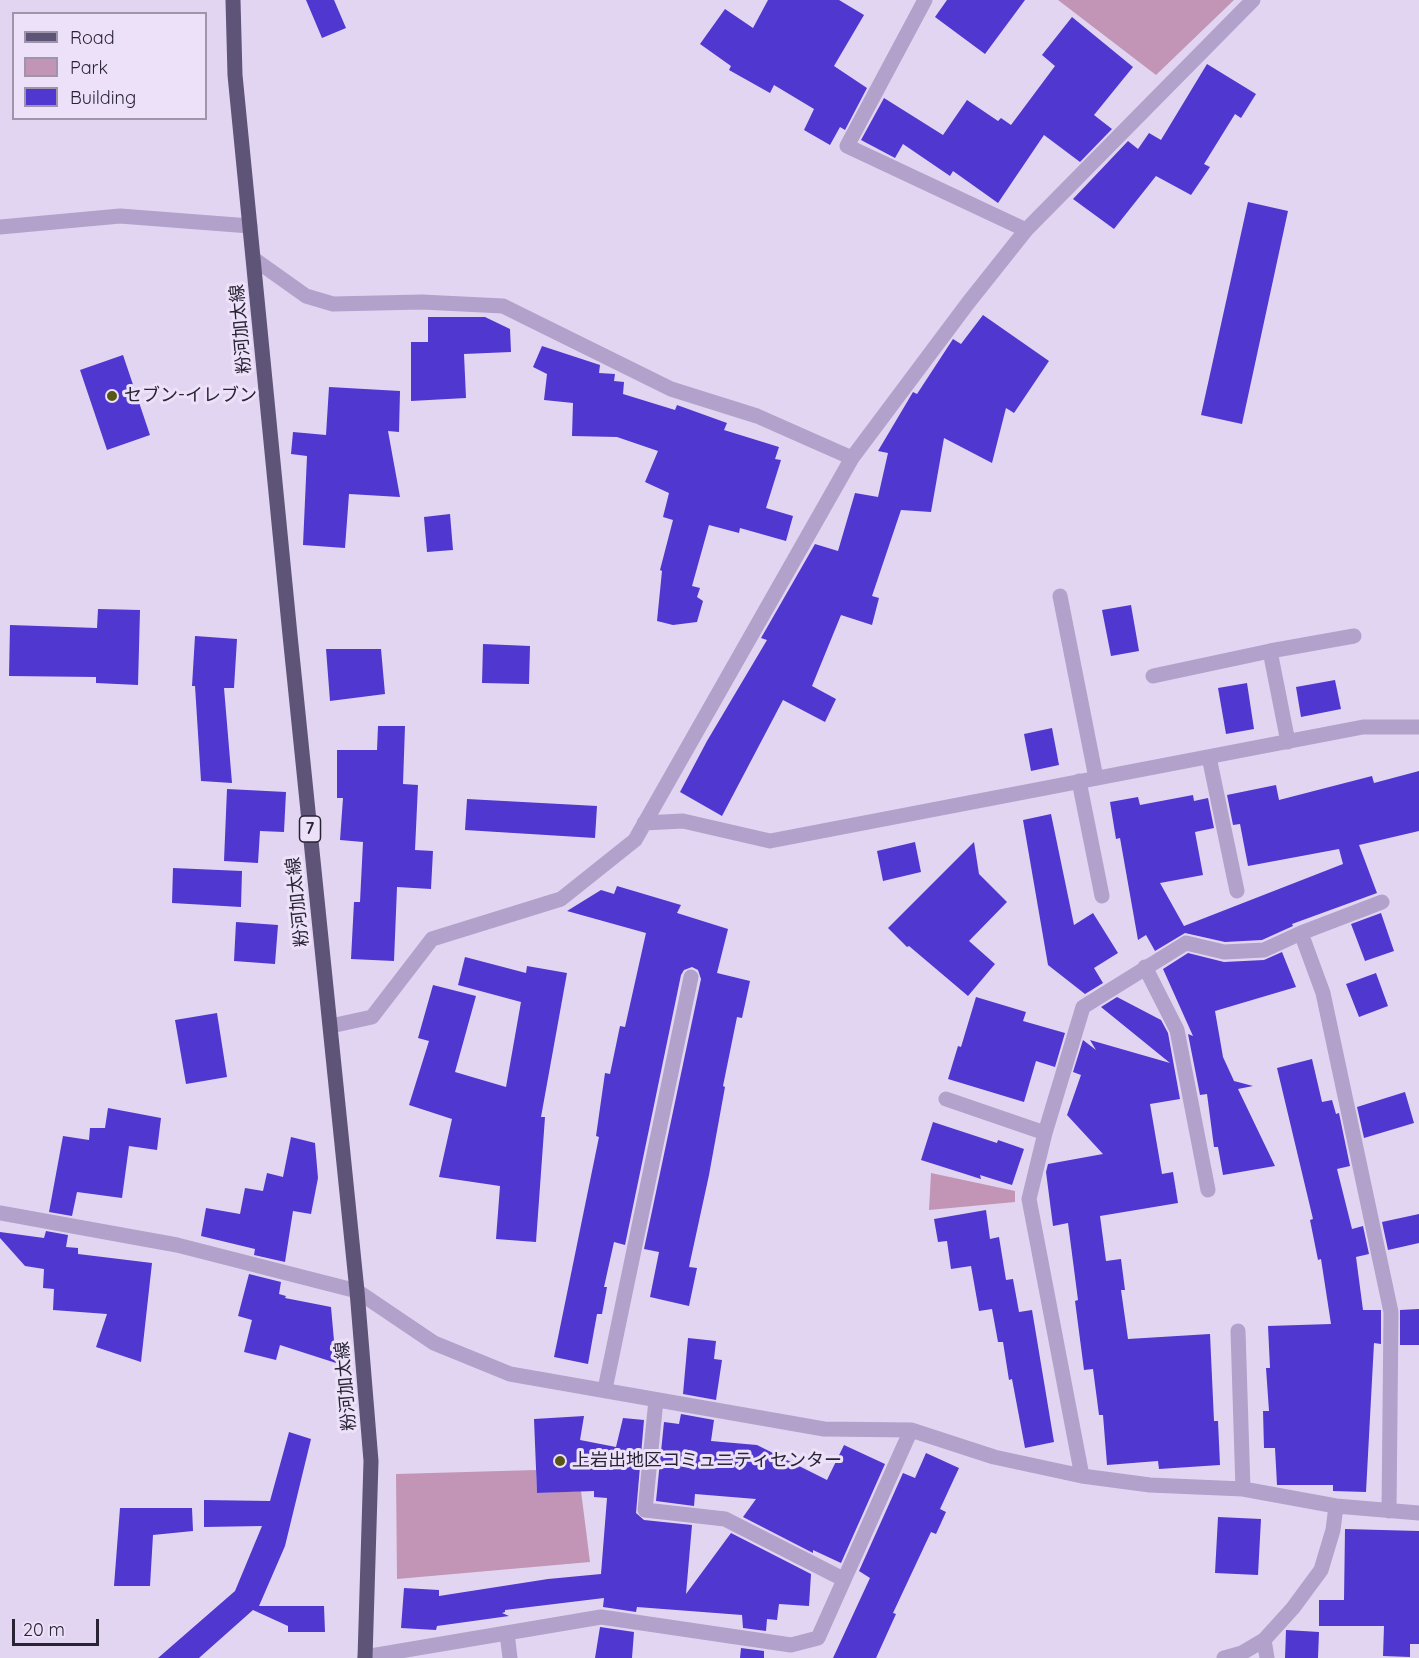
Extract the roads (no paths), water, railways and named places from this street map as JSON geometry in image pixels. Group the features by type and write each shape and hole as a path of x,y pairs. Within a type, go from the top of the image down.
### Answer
{"main road":[{"name":"粉河加太線","path":"232,0 235,75 331,1026 371,1461 365,1658"}],"street":[{"path":"925,0 847,146 1026,230"},
{"path":"331,1026 372,1017 432,939 561,899 635,840 852,458 968,303 1026,230 1253,0"},
{"path":"0,227 120,216 250,226"},
{"path":"254,259 306,296 333,304 422,302 502,306 671,389 757,416 852,458"},
{"path":"1060,596 1096,778"},
{"path":"1153,676 1269,651 1354,636"},
{"path":"1269,651 1287,742"},
{"path":"644,823 683,821 770,841 1363,728 1419,727"},
{"path":"1209,757 1237,891"},
{"path":"1079,781 1102,896"},
{"path":"1082,1476 1029,1199 1045,1133 1083,1007 1186,943 1224,952 1264,950 1301,933 1382,902"},
{"path":"1301,933 1323,993 1391,1312 1389,1511"},
{"path":"1145,967 1177,1029 1208,1190"},
{"path":"604,1389 690,977"},
{"path":"946,1099 1045,1133"},
{"path":"0,1213 177,1245 357,1291 434,1343 510,1374 824,1429 911,1430 993,1457 1082,1476 1150,1485 1243,1489 1336,1506 1419,1513"},
{"path":"1238,1331 1243,1489"},
{"path":"656,1400 645,1510 724,1519 843,1579"},
{"path":"365,1658 601,1617 790,1645 818,1638 911,1430"},
{"path":"1224,1658 1242,1653 1264,1640 1293,1608 1321,1570 1333,1530 1336,1506"},
{"path":"507,1633 510,1658"},
{"path":"1264,1640 1267,1658"}],"place":[{"name":"セブン-イレブン","path":"112,396"},
{"name":"上岩出地区コミュニティセンター","path":"560,1461"}]}
